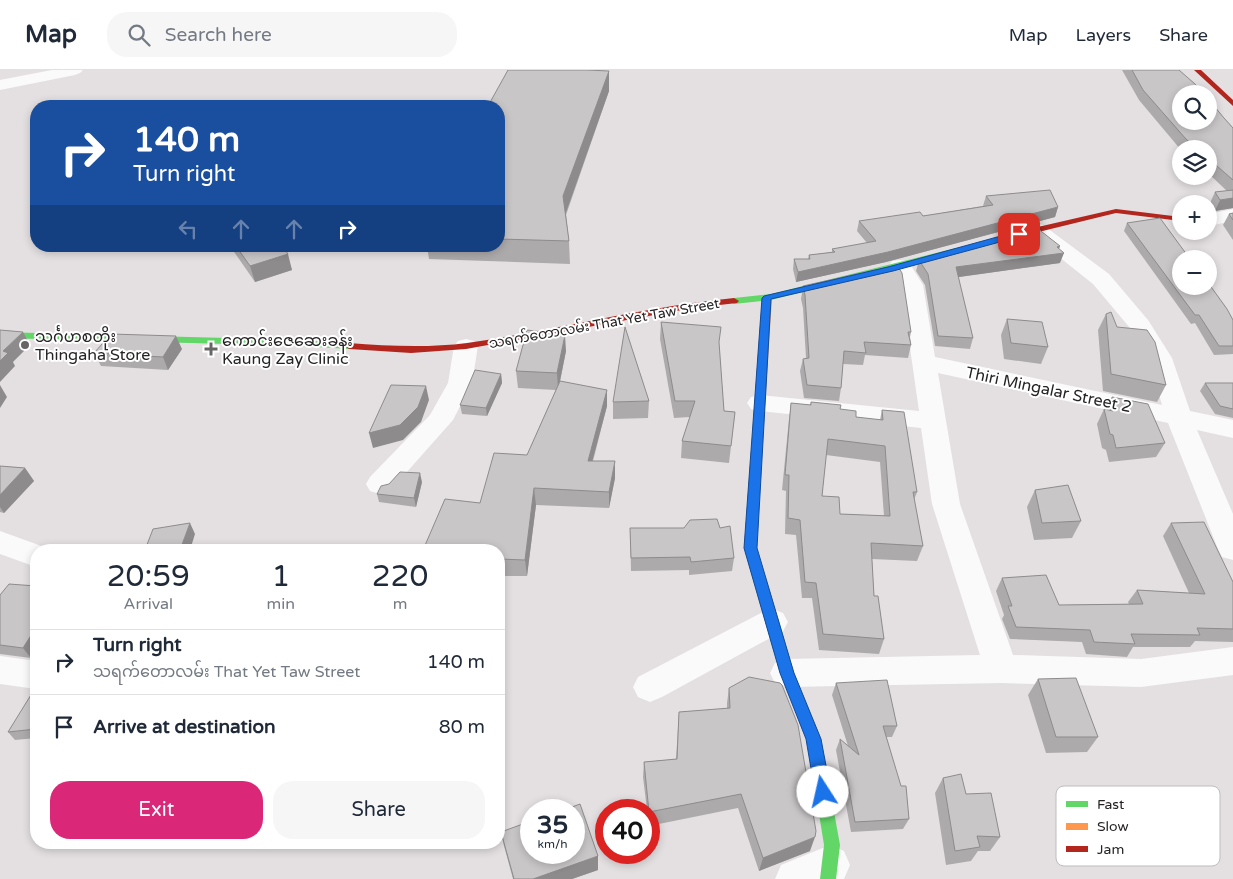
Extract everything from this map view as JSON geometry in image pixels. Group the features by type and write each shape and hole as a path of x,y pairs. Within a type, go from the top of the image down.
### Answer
{"street":[{"path":"0,85 75,70"},
{"path":"1197,70 1233,104"},
{"path":"991,241 1036,229 1116,212 1172,218"},
{"path":"1036,229 1100,279 1140,325 1160,358 1179,418 1233,549"},
{"name":"သရက်တောလမ်း That Yet Taw Street","path":"0,335 301,343 411,350 466,346 692,305 767,298 963,249"},
{"path":"900,266 912,286 946,504 1001,669"},
{"path":"767,298 750,548 787,673 814,739 832,845 829,872 795,879"},
{"name":"သရက်တောလမ်း That Yet Taw Street","path":"380,484 440,420 460,383 466,346"},
{"name":"Thiri Mingalar Street 2","path":"924,362 1233,429"},
{"path":"760,403 933,421"},
{"path":"0,542 30,554"},
{"path":"650,686 772,622"},
{"path":"787,673 1001,669 1142,673 1233,661"},
{"path":"0,670 30,673"}],"building":[{"path":"508,70 609,71 563,196 569,241 505,239 505,100 491,100"},
{"path":"1132,70 1179,70 1196,85 1172,85 1172,123 1143,90"},
{"path":"1217,109 1233,128 1233,180 1217,166 1217,140 1186,139 1178,130 1217,130"},
{"path":"1050,190 1058,207 888,252 798,272 794,259 810,259 809,255 835,252 832,249 876,241 859,221 920,212 923,216 993,205 986,196"},
{"path":"1233,190 1233,198 1220,200 1215,192"},
{"path":"1160,218 1172,234 1172,240 1176,240 1183,250 1172,250 1172,284 1127,223"},
{"path":"1037,228 1060,246 1057,247 1064,253 956,267 973,338 938,336 928,274 919,260"},
{"path":"240,252 286,252 288,254 250,266"},
{"path":"897,265 902,273 911,332 908,332 911,345 864,342 866,353 844,351 841,388 807,385 803,359 809,358 803,286"},
{"path":"1180,295 1217,295 1233,320 1233,346 1219,346 1199,315 1195,315"},
{"path":"1111,312 1117,327 1147,330 1155,342 1166,385 1111,374 1106,314"},
{"path":"1007,319 1042,322 1048,347 1011,343"},
{"path":"661,322 721,327 719,342 724,411 735,412 731,446 682,441 695,401 675,401"},
{"path":"625,327 649,401 613,402"},
{"path":"0,330 23,332 3,351 8,353 0,361"},
{"path":"527,330 565,335 557,373 516,371"},
{"path":"111,334 176,336 163,357 94,353"},
{"path":"475,370 501,374 486,408 460,405"},
{"path":"560,381 607,390 588,461 615,461 609,492 534,488 525,560 505,559 505,544 426,544 445,499 480,503 494,453 527,455"},
{"path":"1205,383 1233,383 1233,409 1220,406"},
{"path":"391,385 426,386 418,407 400,425 369,433"},
{"path":"1112,397 1148,404 1165,443 1116,448 1113,435 1110,434 1104,409 1113,411"},
{"path":"811,402 841,405 840,409 856,411 856,417 883,420 882,410 904,412 917,492 913,492 923,546 871,543 874,596 878,596 884,639 823,634 816,583 805,582 800,520 788,518 789,475 785,475 791,403 811,405","holes":["828,439 885,446 890,516 840,514 839,497 822,496"]},
{"path":"0,466 25,468 0,495"},
{"path":"400,472 420,473 414,498 377,494 381,486 389,484"},
{"path":"1068,485 1081,521 1042,523 1035,490"},
{"path":"717,519 720,528 730,526 734,558 691,562 690,557 631,558 630,528 684,528 690,520"},
{"path":"1204,522 1233,582 1233,629 1197,628 1200,635 1131,634 1135,644 1094,642 1090,630 1016,627 1008,606 1012,606 1002,578 1046,575 1059,605 1143,604 1137,590 1205,594 1171,523"},
{"path":"190,523 182,544 147,544 153,529"},
{"path":"9,584 30,586 30,637 23,648 0,645 0,595"},
{"path":"749,677 780,683 798,725 816,831 815,837 763,858 741,794 660,810 660,799 648,799 644,762 677,759 679,712 730,708 729,688"},
{"path":"1076,678 1098,737 1056,737 1038,679"},
{"path":"887,680 897,726 883,726 901,786 906,786 909,819 855,822 840,739 859,755 836,683"},
{"path":"30,696 30,730 8,732"},
{"path":"961,774 966,794 991,793 1000,837 977,836 980,847 955,851 943,778"},
{"path":"585,818 595,847 595,857 585,861"},
{"path":"520,825 520,864 575,864 533,879 514,879 505,846 505,831"}],"traffic: fast":[{"path":"734,301 771,297 956,251"},
{"path":"0,335 349,346"},
{"path":"772,621 787,673 814,739 832,845 828,879"}],"traffic: slow":[{"path":"767,298 750,548 772,621"}],"traffic: jam":[{"path":"1197,70 1233,104"},
{"path":"1002,238 1116,211 1172,218"},
{"path":"349,346 411,350 466,346 693,305 734,301"}],"place":[{"name":"သင်္ဂဟစတိုး Thingaha Store","path":"25,345"},
{"name":"ကောင်းဇေဆေးခန်း Kaung Zay Clinic","path":"211,349"}],"route":[{"path":"823,792 814,739 787,673 750,548 767,298 890,269 1019,234"}]}
